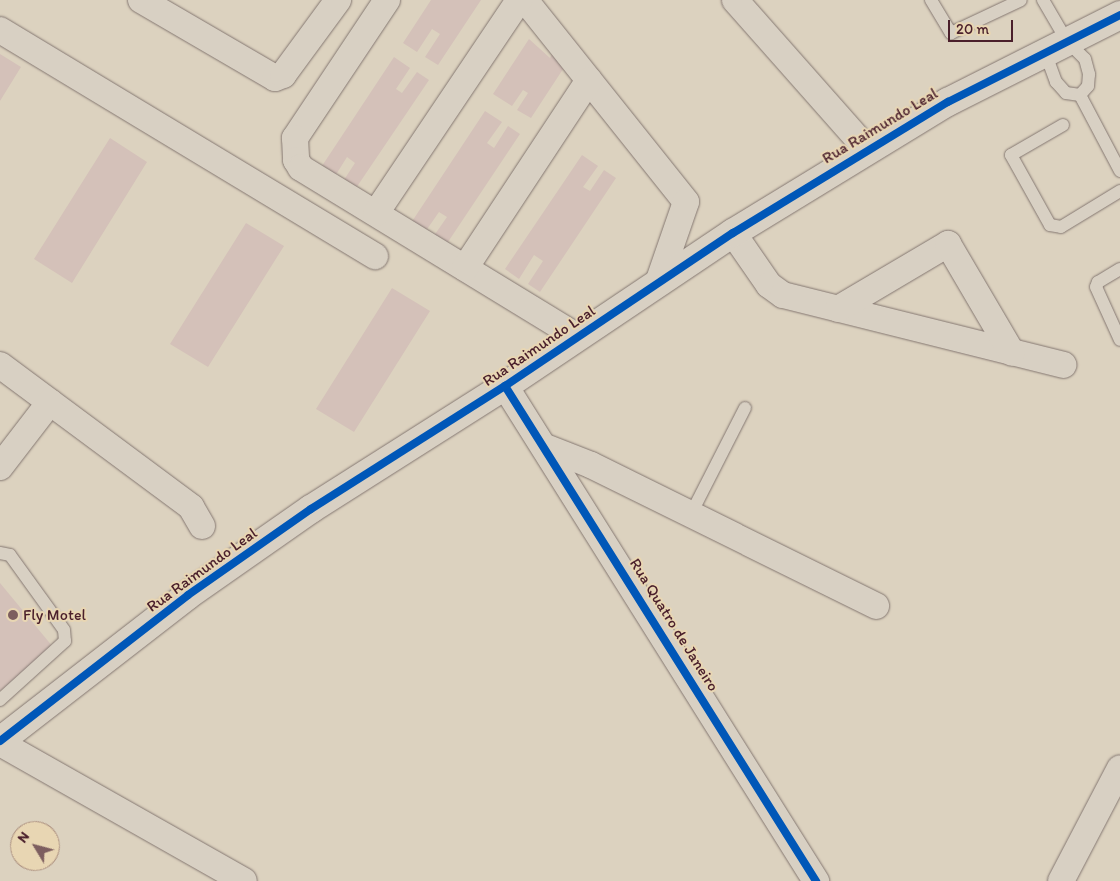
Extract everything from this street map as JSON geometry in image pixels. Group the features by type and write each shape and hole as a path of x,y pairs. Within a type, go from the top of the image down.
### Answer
{"street":[{"path":"141,0 275,78 283,75 338,0"},
{"path":"386,0 295,138 293,150 302,168 578,337"},
{"path":"376,213 519,0"},
{"path":"525,0 686,202 658,283"},
{"path":"736,0 866,148"},
{"name":"Rua Raimundo Leal","path":"0,742 188,595 311,509 505,386 733,233 866,148 1056,46 1120,15"},
{"path":"0,30 375,256"},
{"path":"465,268 589,80"},
{"path":"733,233 777,292 1063,365"},
{"path":"838,309 948,244 1012,353"},
{"path":"0,365 191,507 202,526"},
{"name":"Rua Quatro de Janeiro","path":"505,386 548,448 816,881"},
{"path":"0,467 50,402"},
{"path":"548,448 690,514 876,606"},
{"path":"0,742 244,881"},
{"path":"1061,881 1120,768"}],"lane":[{"path":"931,0 951,33 1021,0"},
{"path":"1043,0 1056,46 1056,82 1066,93 1080,95"},
{"path":"1056,46 1085,60 1089,74 1088,86 1080,95"},
{"path":"1080,95 1115,155 1120,171"},
{"path":"1063,125 1011,155 1050,225 1061,227 1120,191"},
{"path":"1120,269 1098,282 1096,287 1120,340"},
{"path":"690,514 745,408"},
{"path":"0,553 10,555 64,630 65,642 0,700"}],"building":[{"path":"431,0 481,0 438,65 425,57 440,34 432,29 417,52 403,43"},
{"path":"529,39 550,58 552,54 567,63 531,118 517,110 528,93 523,90 512,106 493,94"},
{"path":"0,54 21,67 0,101"},
{"path":"394,57 410,68 396,89 402,93 417,72 429,80 352,194 340,186 355,163 347,157 332,181 318,172"},
{"path":"485,111 502,122 487,143 494,148 508,126 520,134 444,248 431,240 447,217 439,212 423,235 409,226"},
{"path":"110,138 147,162 72,283 34,259"},
{"path":"582,155 598,166 583,187 590,191 604,170 616,178 540,292 528,284 543,261 534,255 519,279 505,269"},
{"path":"246,223 284,246 208,367 170,344"},
{"path":"392,288 430,311 354,432 316,409"},
{"name":"Fly Motel","path":"0,583 53,647 0,691"}],"cycle path":[{"path":"0,741 188,595 311,509 505,386 733,233 948,102 1120,15"},
{"path":"505,386 816,881"}],"place":[{"name":"Fly Motel","path":"13,615"}]}
